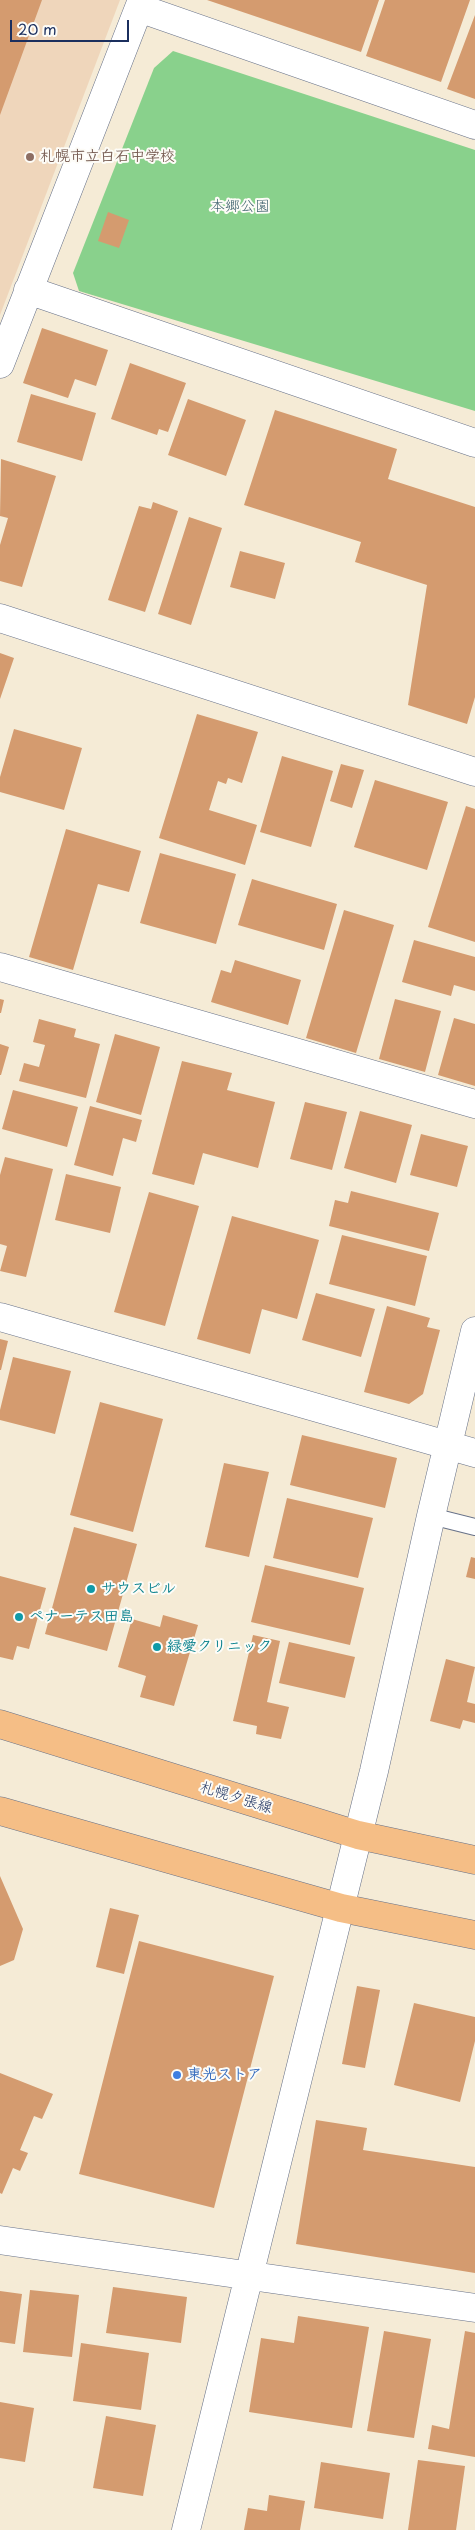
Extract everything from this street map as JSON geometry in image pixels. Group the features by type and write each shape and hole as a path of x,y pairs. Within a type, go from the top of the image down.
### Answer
{"main road":[{"name":"札幌夕張線","path":"0,1724 358,1835 475,1860"},
{"path":"0,1811 341,1908 475,1935"}],"street":[{"path":"0,364 140,4 475,125"},
{"path":"28,290 475,443"},
{"path":"0,618 475,772"},
{"path":"0,967 475,1104"},
{"path":"0,1317 475,1453"},
{"path":"186,2530 341,1908 475,1332"},
{"path":"0,2240 249,2274 475,2308"}],"lane":[{"path":"431,1516 475,1526"}],"shaded area":[{"name":"札幌市立白石中学校","path":"0,0 120,0 0,315"}],"green space":[{"name":"本郷公園","path":"173,51 475,150 475,411 79,291 73,273 154,68"}],"building":[{"path":"0,0 42,0 0,115"},
{"path":"207,0 379,0 361,52"},
{"path":"385,0 470,0 441,82 366,56"},
{"path":"475,15 475,99 447,89"},
{"path":"108,212 129,220 119,248 98,241"},
{"path":"42,328 108,350 96,386 75,379 68,398 23,383"},
{"path":"130,363 186,383 168,432 159,429 157,435 111,419"},
{"path":"31,394 96,413 82,461 17,442"},
{"path":"188,399 246,420 226,476 168,455"},
{"path":"275,410 397,449 388,479 475,507 475,697 467,724 408,705 427,585 355,562 361,542 244,505"},
{"path":"1,459 56,476 22,587 0,581 0,545 8,518 0,516"},
{"path":"153,502 178,511 145,612 108,600 139,506 151,509"},
{"path":"189,517 222,528 191,625 158,614"},
{"path":"240,551 285,563 275,599 230,587"},
{"path":"0,653 14,658 0,699"},
{"path":"197,714 258,732 242,783 228,778 226,784 218,781 209,810 257,825 245,865 159,838"},
{"path":"14,729 82,748 64,810 0,792 0,777"},
{"path":"282,756 333,771 311,847 260,832"},
{"path":"341,764 364,770 352,808 330,801"},
{"path":"375,780 448,802 427,870 354,847"},
{"path":"466,806 475,809 475,942 428,927"},
{"path":"66,829 141,851 129,892 98,884 73,970 29,957"},
{"path":"160,853 236,874 216,944 140,923"},
{"path":"252,879 337,904 324,950 238,925"},
{"path":"344,910 394,925 356,1053 306,1038"},
{"path":"414,940 475,957 475,991 454,985 451,996 402,982"},
{"path":"235,960 301,980 288,1025 211,1002 221,970 231,973"},
{"path":"0,999 4,1000 1,1013 0,1013"},
{"path":"395,999 441,1011 425,1072 379,1059"},
{"path":"454,1018 475,1024 475,1086 438,1075"},
{"path":"39,1019 76,1029 74,1037 100,1044 86,1098 19,1081 24,1063 39,1067 45,1045 33,1042"},
{"path":"115,1034 160,1047 141,1115 96,1102"},
{"path":"0,1044 9,1047 1,1075 0,1075"},
{"path":"182,1061 232,1073 227,1090 275,1102 258,1168 203,1153 194,1185 152,1174"},
{"path":"13,1090 78,1107 67,1147 2,1129"},
{"path":"305,1102 347,1112 332,1170 290,1159"},
{"path":"90,1106 142,1120 136,1142 123,1138 113,1176 74,1165"},
{"path":"360,1111 412,1125 396,1183 344,1168"},
{"path":"421,1134 468,1146 457,1187 410,1175"},
{"path":"5,1157 53,1169 26,1277 0,1271 7,1246 0,1244 0,1175"},
{"path":"66,1174 121,1187 110,1233 55,1220"},
{"path":"351,1191 439,1213 429,1251 329,1226 335,1200 348,1203"},
{"path":"149,1192 199,1206 165,1326 114,1312"},
{"path":"232,1216 319,1240 297,1319 262,1309 250,1354 197,1339"},
{"path":"342,1235 427,1256 415,1306 329,1284"},
{"path":"316,1293 375,1309 361,1357 302,1340"},
{"path":"387,1306 430,1318 427,1327 440,1330 423,1394 409,1404 364,1392"},
{"path":"0,1339 8,1341 1,1370 0,1370"},
{"path":"13,1357 71,1371 55,1434 0,1420 0,1410"},
{"path":"100,1402 163,1419 133,1532 70,1515"},
{"path":"302,1435 397,1458 385,1508 290,1485"},
{"path":"224,1463 269,1472 249,1557 205,1547"},
{"path":"287,1498 373,1518 358,1578 273,1558"},
{"name":"サウスビル","path":"74,1527 137,1544 107,1651 45,1634"},
{"path":"471,1557 475,1558 475,1579 466,1577"},
{"path":"265,1565 364,1588 350,1645 251,1622"},
{"name":"ペナーテス田島","path":"0,1576 46,1588 29,1649 17,1646 13,1660 0,1657"},
{"name":"緑愛クリニック","path":"163,1615 198,1625 174,1706 140,1697 146,1676 118,1667 132,1619 160,1627"},
{"path":"253,1635 280,1641 267,1702 289,1707 281,1739 256,1734 257,1726 233,1721"},
{"path":"289,1642 355,1657 345,1698 279,1683"},
{"path":"446,1659 475,1667 467,1702 475,1704 475,1723 463,1720 460,1729 430,1721"},
{"path":"0,1876 23,1929 14,1960 0,1966"},
{"path":"110,1908 139,1915 124,1974 96,1967"},
{"name":"東光ストア","path":"139,1941 274,1976 214,2208 79,2174"},
{"path":"357,1986 380,1990 365,2068 342,2064"},
{"path":"414,2003 475,2017 475,2041 460,2102 394,2085"},
{"path":"0,2073 53,2094 42,2119 34,2116 20,2150 28,2153 20,2171 13,2168 2,2194 0,2193"},
{"path":"316,2120 367,2128 363,2150 475,2167 475,2273 296,2244"},
{"path":"113,2287 187,2297 181,2343 106,2333"},
{"path":"30,2290 79,2295 72,2357 23,2352"},
{"path":"0,2291 22,2294 15,2344 0,2342"},
{"path":"298,2316 369,2327 352,2428 249,2412 261,2338 294,2343"},
{"path":"384,2331 431,2339 414,2438 367,2431"},
{"path":"465,2331 475,2333 475,2457 428,2449 432,2425 449,2429"},
{"path":"81,2343 149,2353 141,2410 73,2401"},
{"path":"0,2402 34,2408 25,2462 0,2458"},
{"path":"106,2416 156,2425 143,2496 93,2488"},
{"path":"418,2460 465,2466 456,2530 408,2530"},
{"path":"321,2462 390,2473 383,2519 314,2508"},
{"path":"269,2495 305,2501 300,2530 244,2530 248,2508 267,2511"}],"place":[{"name":"札幌市立白石中学校","path":"30,157"},
{"name":"サウスビル","path":"91,1589"},
{"name":"ペナーテス田島","path":"19,1617"},
{"name":"緑愛クリニック","path":"157,1647"},
{"name":"東光ストア","path":"177,2075"}]}
